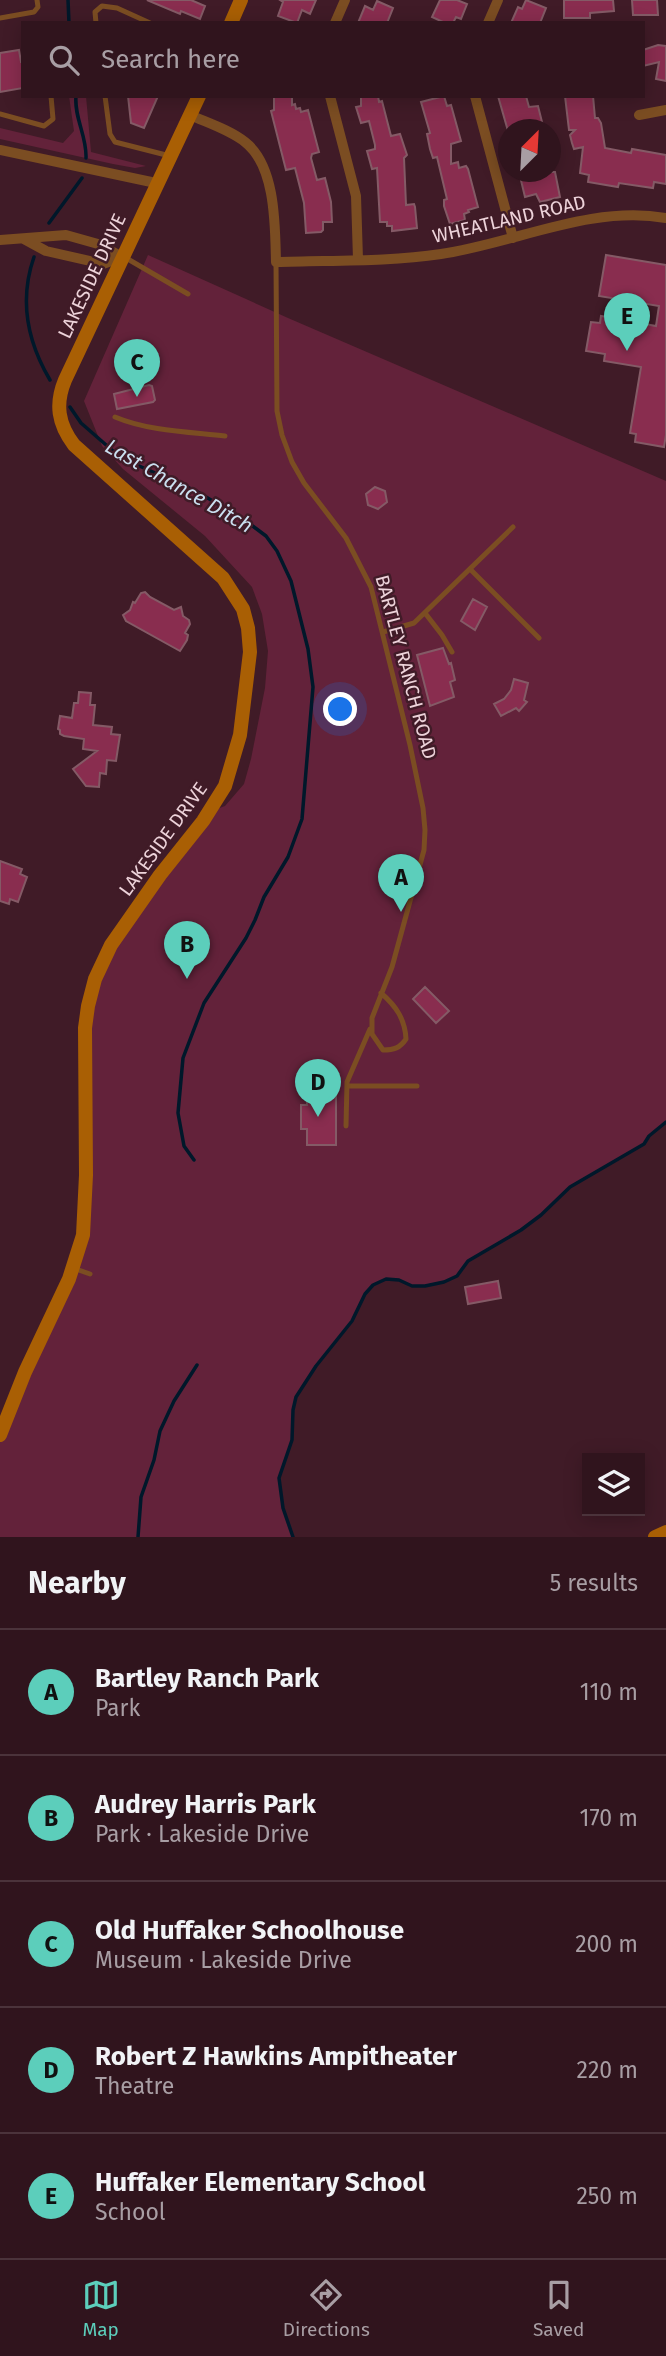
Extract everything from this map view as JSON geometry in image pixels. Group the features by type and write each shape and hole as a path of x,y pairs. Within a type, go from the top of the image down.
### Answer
{"street":[{"path":"232,21 241,0"},
{"path":"336,21 345,0"},
{"path":"489,21 498,0"},
{"name":"LAKESIDE DRIVE","path":"0,1435 73,1268 81,1242 86,1208 85,1047 91,991 99,969 116,938 160,875 203,821 225,786 240,735 248,684 248,628 243,609 223,578 81,451 70,439 60,419 58,402 65,380 197,98"},
{"path":"330,98 355,196 358,260"},
{"path":"476,98 513,238"},
{"path":"639,115 666,110"},
{"name":"BARTLEY RANCH ROAD","path":"190,115 234,135 255,152 262,165 275,219 276,262"},
{"path":"0,150 156,183"},
{"name":"WHEATLAND ROAD","path":"276,262 442,254 598,217 635,215 666,218"},
{"path":"0,240 65,235 98,244 122,257"},
{"path":"24,239 47,251 103,264 122,257"},
{"path":"655,1537 666,1532"}],"lane":[{"path":"0,18 34,12 38,7 37,0"},
{"path":"96,21 95,12 102,6 117,8 146,21"},
{"path":"0,114 44,125 53,119 51,98"},
{"path":"105,98 110,134 115,142 170,156"},
{"path":"122,257 188,294"},
{"name":"BARTLEY RANCH ROAD","path":"276,262 277,419 292,461 304,483 346,538 371,587 414,764 425,830 424,850 392,967 347,1086"},
{"path":"115,417 169,429 225,436"},
{"path":"383,632 414,623 513,527"},
{"path":"470,569 539,638"},
{"path":"425,613 452,652"},
{"path":"371,1027 372,1034 383,1050 397,1049 406,1039 401,1016 381,993"},
{"path":"346,1126 347,1086 417,1086"},
{"path":"73,1268 90,1275"}],"shaded area":[{"path":"69,98 86,98 91,152 146,166 135,168 113,164 0,139 0,128 63,143 74,131"},
{"path":"148,255 666,481 666,1122 649,1136 644,1144 570,1187 521,1230 468,1261 457,1276 425,1286 412,1286 399,1280 386,1279 373,1285 365,1293 352,1321 316,1366 296,1397 292,1440 279,1478 283,1508 293,1537 0,1537 0,1442 75,1276 86,1048 100,970 214,810 225,806 244,784 265,688 268,651 262,614 252,587 205,536 123,469 102,446 84,401"}],"building":[{"path":"147,0 191,0 205,6 200,19"},
{"path":"280,0 316,0 310,14 302,10 298,21 278,16 283,2"},
{"path":"440,0 457,0 467,4 461,19 456,17 454,21 441,21 432,17"},
{"path":"526,0 546,8 541,21 512,21 518,7 522,9"},
{"path":"564,0 613,0 614,11 590,13 590,18 564,18"},
{"path":"632,0 657,0 658,15 633,15"},
{"path":"377,1 393,8 388,21 359,21 365,6 373,10"},
{"path":"658,45 666,46 666,81 656,79 659,62 645,66 645,49"},
{"path":"19,50 21,88 0,92 0,53"},
{"path":"128,98 157,98 144,128 131,123"},
{"path":"274,98 292,98 292,105 295,104 296,109 300,108 301,112 308,110 319,152 312,154 311,158 317,180 325,178 331,202 332,222 323,222 321,232 306,233 304,203 295,168 286,170 271,111 274,110"},
{"path":"361,98 378,98 379,102 382,101 391,136 400,134 407,155 404,158 406,205 414,204 417,228 392,231 392,226 387,226 387,222 380,222 377,168 372,169 367,151 375,149 375,145 369,121 361,123 356,107 361,106"},
{"path":"445,98 447,106 451,105 461,141 451,144 451,164 458,162 459,168 466,166 468,169 478,207 464,214 465,220 450,224 444,206 444,200 447,199 437,157 433,158 430,149 427,134 430,133 421,102"},
{"path":"499,98 527,98 529,107 538,106 541,119 505,119"},
{"path":"565,98 593,98 595,118 601,123 605,148 666,155 666,184 654,182 653,188 619,183 618,187 588,182 589,175 580,173 583,147 574,149 570,135 575,130 569,130"},
{"path":"521,182 557,182 560,197 540,202 536,194 525,197"},
{"path":"606,255 666,265 664,447 635,442 636,434 630,433 641,367 604,361 605,354 586,351 591,322 600,323 601,316 656,326 659,306 599,296"},
{"path":"152,386 155,400 153,402 117,409 114,394"},
{"path":"375,487 385,491 387,502 378,509 368,505 366,494"},
{"path":"145,592 174,610 181,607 183,616 189,620 190,624 185,633 188,635 187,640 180,651 126,621 123,615 130,610 141,593"},
{"path":"473,599 487,607 475,630 461,621"},
{"path":"443,648 449,664 451,663 455,680 450,682 454,697 430,706 417,655"},
{"path":"514,679 528,683 524,700 527,702 519,711 516,708 501,716 494,704 504,699 511,690"},
{"path":"79,692 91,693 90,705 95,705 93,725 112,727 111,734 120,735 116,761 107,760 106,774 100,773 99,787 86,786 73,769 97,751 83,749 84,739 64,736 58,729 60,716 72,718"},
{"path":"0,861 22,869 20,874 27,877 18,902 10,899 9,904 0,901"},
{"path":"425,987 449,1011 436,1023 413,999"},
{"path":"307,1089 336,1089 336,1145 307,1145 307,1129 301,1129 301,1105 307,1105"},
{"path":"498,1281 501,1298 468,1304 465,1287"}],"waterway":[{"name":"Last Chance Ditch","path":"68,0 69,21"},
{"name":"Last Chance Ditch","path":"76,98 86,158"},
{"name":"Last Chance Ditch","path":"49,223 82,178"},
{"name":"Last Chance Ditch","path":"34,257 29,273 26,305 31,335 50,380"},
{"name":"Last Chance Ditch","path":"70,407 81,423 113,451 137,465 196,491 266,536 277,551 291,581 308,649 313,687 302,819 288,857 264,897 246,938 204,1003 183,1058 178,1113 184,1146 194,1160"},
{"path":"293,1537 283,1508 279,1478 292,1440 296,1397 316,1366 352,1321 365,1294 373,1285 386,1279 399,1280 412,1286 425,1286 457,1276 468,1261 521,1230 570,1187 644,1144 649,1136 666,1122"},
{"name":"Last Chance Ditch","path":"138,1537 141,1497 154,1460 160,1431 174,1401 197,1365"}],"place":[{"name":"Huffaker Elementary School","path":"627,351"},
{"name":"Old Huffaker Schoolhouse","path":"137,397"},
{"name":"Bartley Ranch Park","path":"401,912"},
{"name":"Audrey Harris Park","path":"187,979"},
{"name":"Robert Z Hawkins Ampitheater","path":"318,1117"}]}
